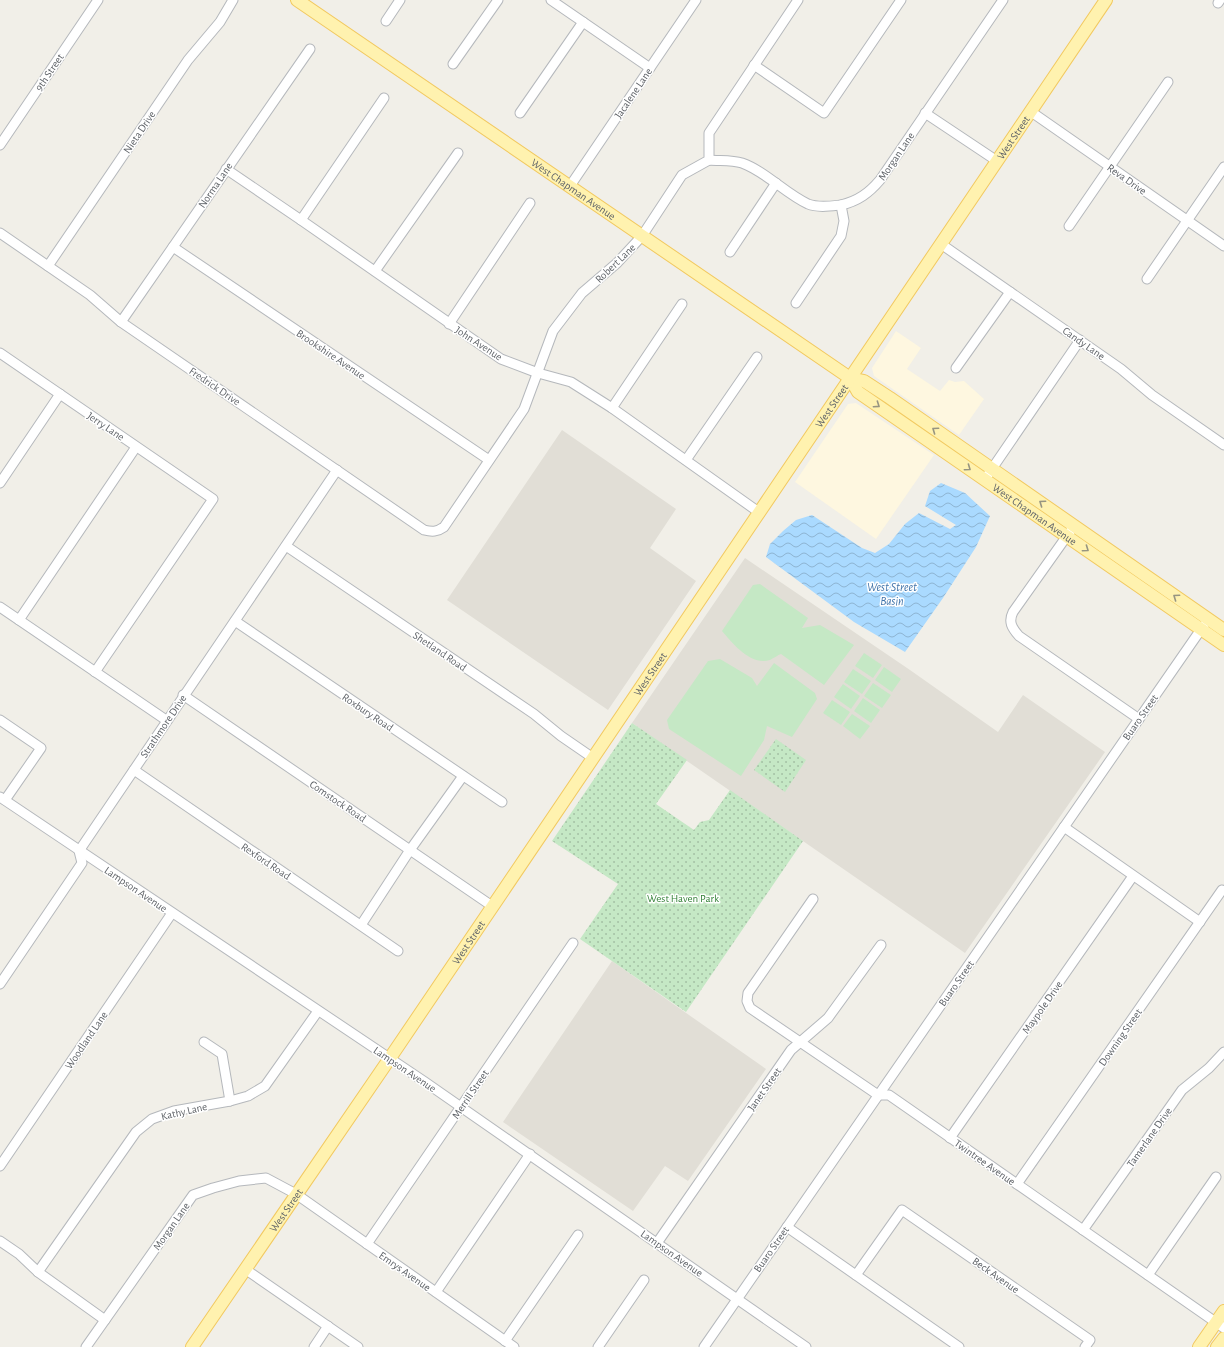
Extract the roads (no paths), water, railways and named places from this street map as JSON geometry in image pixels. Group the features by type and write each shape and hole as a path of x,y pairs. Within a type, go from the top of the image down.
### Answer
{"main road":[{"name":"West Chapman Avenue","path":"297,0 850,378 865,382 1074,526 1205,624 1224,645"},
{"name":"West Street","path":"192,1347 760,513 1106,0"},
{"name":"West Chapman Avenue","path":"850,378 858,392 1067,536 1205,624 1224,630"},
{"path":"1199,1347 1222,1318"},
{"path":"1218,1347 1224,1338"}],"street":[{"name":"9th Street","path":"0,145 98,0"},
{"name":"Nieta Drive","path":"48,266 188,60 220,22 234,0"},
{"path":"386,21 400,0"},
{"path":"453,64 498,0"},
{"path":"551,0 650,68"},
{"name":"Jacalene Lane","path":"570,186 696,0"},
{"path":"796,303 842,236 844,221 841,205 826,207 809,204 742,163 709,160 708,133 798,0"},
{"path":"754,65 824,113 901,0"},
{"name":"Morgan Lane","path":"841,205 857,199 873,188 1003,0"},
{"path":"520,113 583,22"},
{"name":"Norma Lane","path":"121,322 310,49"},
{"path":"1069,226 1168,82"},
{"path":"301,220 384,98"},
{"name":"Reva Drive","path":"1030,112 1224,246"},
{"path":"925,113 997,161"},
{"path":"375,271 458,153"},
{"name":"Robert Lane","path":"435,531 444,527 524,408 553,331 582,293 617,263 642,236 682,175 709,160"},
{"path":"1147,279 1224,167"},
{"name":"John Avenue","path":"226,169 501,359 538,373 571,382 612,408 760,513"},
{"path":"730,252 776,183"},
{"path":"449,324 530,203"},
{"name":"Fredrick Drive","path":"0,233 90,295 121,322 424,530 435,531"},
{"name":"Candy Lane","path":"941,244 1121,369 1152,395 1224,445"},
{"name":"Brookshire Avenue","path":"173,247 489,460"},
{"path":"956,368 1010,292"},
{"path":"612,408 682,304"},
{"path":"985,479 1080,340"},
{"name":"Jerry Lane","path":"0,353 213,499 95,672"},
{"path":"686,460 757,357"},
{"path":"0,483 60,394"},
{"path":"19,620 136,447"},
{"name":"Strathmore Drive","path":"79,850 337,470"},
{"path":"1074,526 1013,612 1010,621 1012,628 1019,636 1139,718"},
{"name":"Shetland Road","path":"286,546 528,710 561,736 593,758"},
{"path":"0,607 166,720"},
{"name":"Roxbury Road","path":"235,621 502,802"},
{"name":"Buaro Street","path":"704,1347 1205,624"},
{"name":"Comstock Road","path":"183,695 492,906"},
{"path":"0,720 41,748 3,799"},
{"name":"Rexford Road","path":"134,770 398,951"},
{"path":"361,925 410,850 463,776"},
{"name":"Lampson Avenue","path":"3,799 390,1058 806,1347"},
{"path":"1064,827 1200,922"},
{"path":"0,984 82,863 79,850"},
{"name":"Maypole Drive","path":"950,1138 1133,876"},
{"name":"Downing Street","path":"1017,1184 1222,890"},
{"name":"Twintree Avenue","path":"814,899 748,993 747,1001 750,1008 878,1095 889,1095 1148,1275 1222,1318"},
{"name":"Woodland Lane","path":"0,1166 172,913"},
{"name":"Merrill Street","path":"367,1244 573,943"},
{"name":"Janet Street","path":"657,1243 792,1050 828,1018 880,945"},
{"name":"Kathy Lane","path":"38,1272 136,1132 152,1119 159,1116 174,1111 230,1101 248,1096 265,1086 318,1011"},
{"path":"204,1042 222,1054 230,1101"},
{"name":"Tamerlane Drive","path":"1083,1230 1178,1096 1224,1052"},
{"path":"436,1292 530,1154"},
{"path":"1148,1275 1216,1177"},
{"name":"Morgan Lane","path":"86,1347 192,1195 240,1181 266,1178 296,1194"},
{"name":"Emrys Avenue","path":"296,1194 514,1347"},
{"name":"Beck Avenue","path":"856,1275 902,1210 1087,1344"},
{"path":"787,1227 959,1347"},
{"path":"505,1341 578,1235"},
{"path":"0,1241 19,1254 38,1272 105,1320"},
{"path":"245,1269 358,1347"},
{"path":"598,1347 644,1280"},
{"path":"314,1347 328,1326"}],"water":[{"name":"West Street Basin","path":"941,483 965,493 990,516 976,547 943,598 905,652 854,622 766,557 770,544 783,531 796,520 812,515 862,548 875,553 889,544 905,524 919,513 950,529 956,525 925,506 930,491"}],"park label":[{"name":"West Haven Park","path":"683,898"}]}
